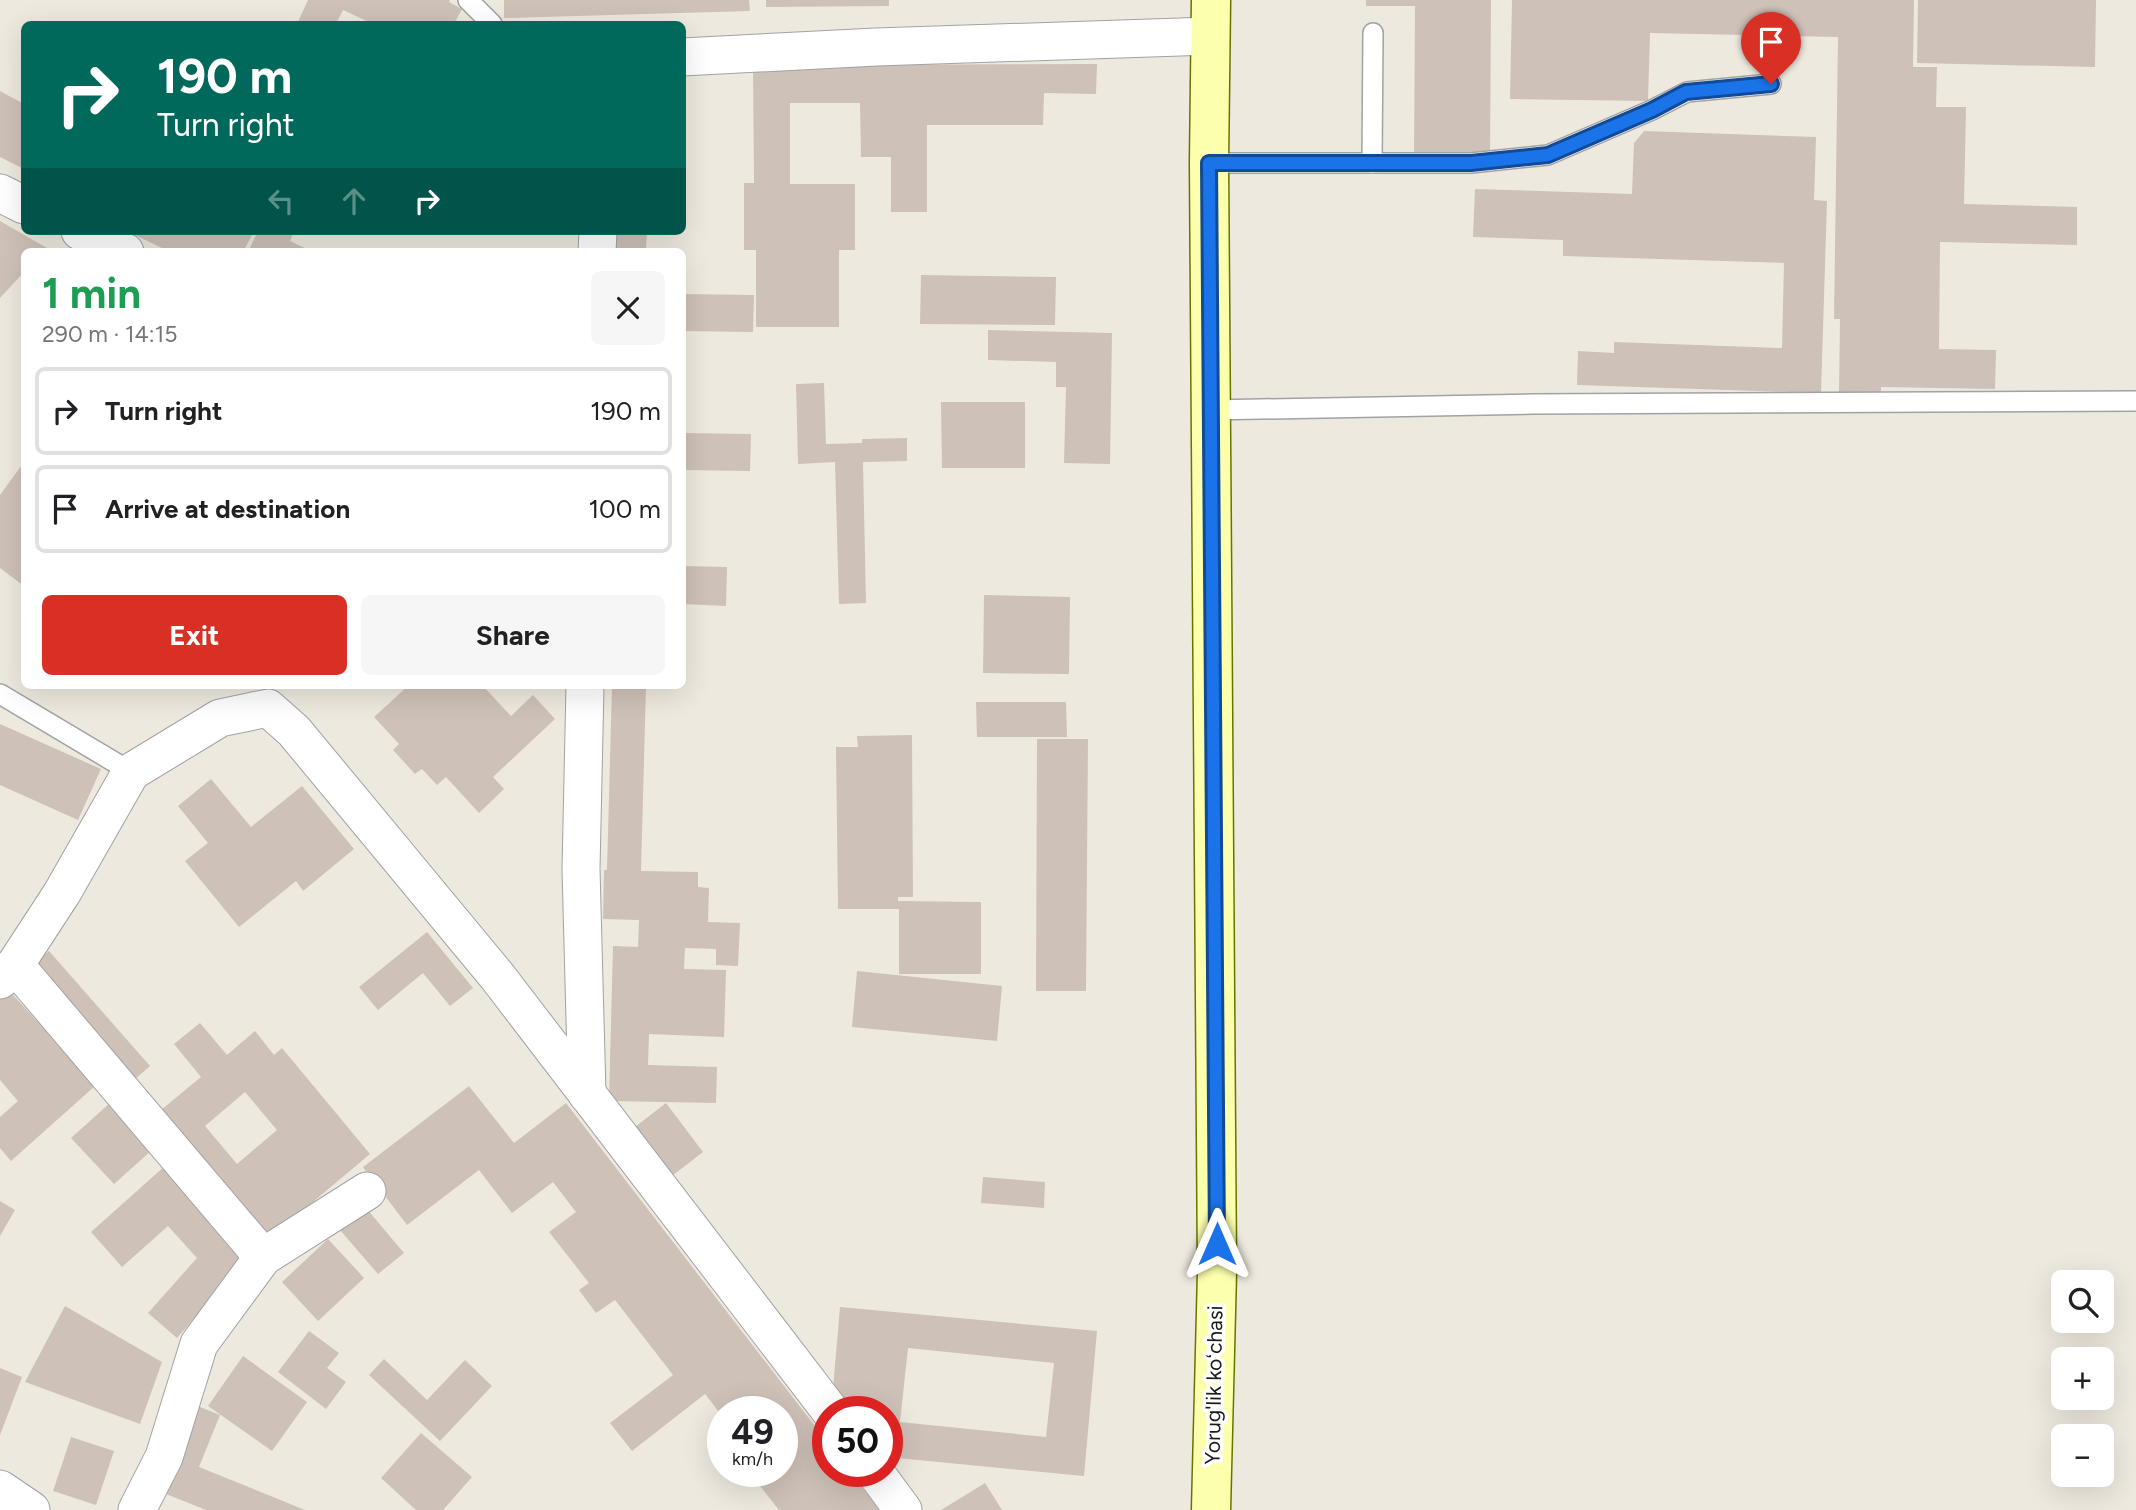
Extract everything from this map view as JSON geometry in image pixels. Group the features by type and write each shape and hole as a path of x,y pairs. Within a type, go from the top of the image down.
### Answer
{"main road":[{"name":"Yorug'lik koʻchasi","path":"1211,18 1209,163 1217,1272 1211,1510"}],"street":[{"path":"686,57 876,47 1211,18"},
{"path":"0,193 21,204"},
{"path":"89,235 116,248"},
{"path":"585,689 581,869 587,1094"},
{"path":"263,1257 8,972 62,893 131,772 220,718 268,708 294,731 497,976 819,1396"},
{"path":"137,1510 163,1457 199,1344 263,1257 367,1191"},
{"path":"886,1487 903,1510"},
{"path":"0,1489 31,1510"}],"lane":[{"path":"468,0 489,21"},
{"path":"1372,163 1373,33"},
{"path":"1209,163 1471,163 1548,155 1652,110 1686,92 1771,84"},
{"path":"1211,410 1533,404 2136,401"},
{"path":"0,694 131,772"}],"building":[{"path":"308,0 450,0 449,2 462,9 456,21 367,21 343,10 338,21 298,21"},
{"path":"504,0 749,0 750,11 504,18"},
{"path":"766,0 889,0 889,6 766,7"},
{"path":"1366,0 1491,0 1490,158 1414,158 1415,6 1366,6"},
{"path":"1512,0 1914,0 1913,67 1937,67 1936,107 1966,107 1964,204 2077,207 2077,245 1940,242 1939,349 1996,350 1995,389 1881,387 1881,393 1839,392 1840,319 1834,319 1838,37 1650,33 1648,101 1510,99"},
{"path":"1918,0 2096,0 2095,67 1917,63"},
{"path":"1097,64 1096,94 1044,93 1043,125 927,125 927,212 891,212 891,157 861,157 860,103 790,103 790,184 855,184 855,250 839,250 839,327 756,327 756,250 744,250 744,183 754,183 753,65"},
{"path":"0,91 21,102 21,168 0,157"},
{"path":"1644,131 1816,137 1814,200 1827,201 1821,393 1577,385 1578,351 1614,353 1614,342 1782,348 1784,263 1563,256 1563,240 1473,237 1475,189 1632,194 1634,143"},
{"path":"0,221 47,248 21,248 21,275 0,298"},
{"path":"135,235 252,235 245,248 162,248"},
{"path":"256,235 292,235 290,241 305,248 250,248"},
{"path":"614,235 647,235 646,248 614,248"},
{"path":"921,275 1056,277 1055,325 920,324"},
{"path":"686,294 754,295 753,332 686,331"},
{"path":"988,330 1112,333 1110,464 1064,463 1066,387 1056,387 1056,362 988,360"},
{"path":"824,383 826,444 862,443 862,439 907,438 907,461 863,462 866,603 839,604 835,462 798,464 796,384"},
{"path":"941,402 1025,402 1025,468 942,468"},
{"path":"686,433 751,434 750,471 686,470"},
{"path":"21,466 21,584 0,568 0,495"},
{"path":"686,566 727,567 726,606 686,604"},
{"path":"984,595 1070,597 1069,674 983,673"},
{"path":"405,689 486,689 511,716 533,695 555,719 493,777 504,789 479,813 446,777 437,785 422,769 415,774 393,750 399,744 374,717"},
{"path":"612,689 646,689 641,871 698,872 698,887 709,888 708,922 740,923 738,966 716,965 716,949 685,948 684,969 726,970 724,1037 649,1034 648,1065 717,1067 716,1103 609,1101 613,946 638,947 639,920 603,919 604,870 607,870"},
{"path":"976,702 1066,702 1067,737 977,737"},
{"path":"0,724 101,769 78,820 0,785"},
{"path":"912,735 913,897 898,897 898,901 981,902 981,974 899,974 899,909 838,909 836,747 858,747 857,736"},
{"path":"1037,739 1088,739 1086,991 1036,991"},
{"path":"211,779 251,827 302,786 354,849 303,891 296,881 239,927 185,861 208,843 178,806"},
{"path":"427,932 473,988 450,1006 423,973 378,1010 359,987"},
{"path":"49,951 150,1066 126,1087 25,972"},
{"path":"857,971 1002,986 997,1041 852,1027"},
{"path":"7,988 95,1086 11,1161 0,1148 0,1117 18,1101 0,1080 0,994"},
{"path":"200,1023 227,1055 255,1031 274,1055 282,1048 370,1154 263,1244 155,1115 201,1077 174,1044","holes":["245,1092 277,1130 237,1164 205,1126"]},
{"path":"469,1086 514,1143 566,1103 792,1396 707,1397 705,1394 632,1451 610,1423 673,1375 615,1300 596,1313 579,1290 589,1283 549,1232 576,1212 553,1182 512,1213 479,1170 407,1225 363,1167"},
{"path":"110,1103 152,1150 114,1184 71,1138"},
{"path":"666,1103 703,1152 672,1176 635,1127"},
{"path":"166,1165 248,1256 177,1338 148,1313 197,1258 168,1226 122,1267 91,1232"},
{"path":"983,1177 1045,1182 1044,1208 981,1203"},
{"path":"0,1201 15,1210 0,1236"},
{"path":"366,1208 404,1253 378,1274 340,1230"},
{"path":"328,1239 364,1278 318,1321 282,1282"},
{"path":"65,1306 162,1362 140,1424 25,1382"},
{"path":"840,1307 1097,1331 1084,1476 903,1459 903,1422 1046,1437 1054,1363 908,1348 903,1396 832,1396"},
{"path":"309,1331 339,1353 327,1368 346,1382 326,1409 278,1372"},
{"path":"243,1356 307,1402 272,1451 208,1406"},
{"path":"384,1359 427,1400 465,1360 492,1386 440,1441 369,1375"},
{"path":"0,1368 22,1377 0,1435"},
{"path":"190,1403 220,1415 199,1467 305,1510 206,1510 156,1490"},
{"path":"798,1404 812,1422 812,1487 861,1487 879,1510 779,1510 761,1487 798,1487"},
{"path":"421,1433 472,1477 443,1510 416,1510 381,1478"},
{"path":"71,1437 114,1451 96,1505 53,1491"},
{"path":"985,1483 1002,1510 941,1510"}],"route":[{"path":"1217,1244 1209,163 1471,163 1548,155 1652,110 1686,92 1771,84"}]}
